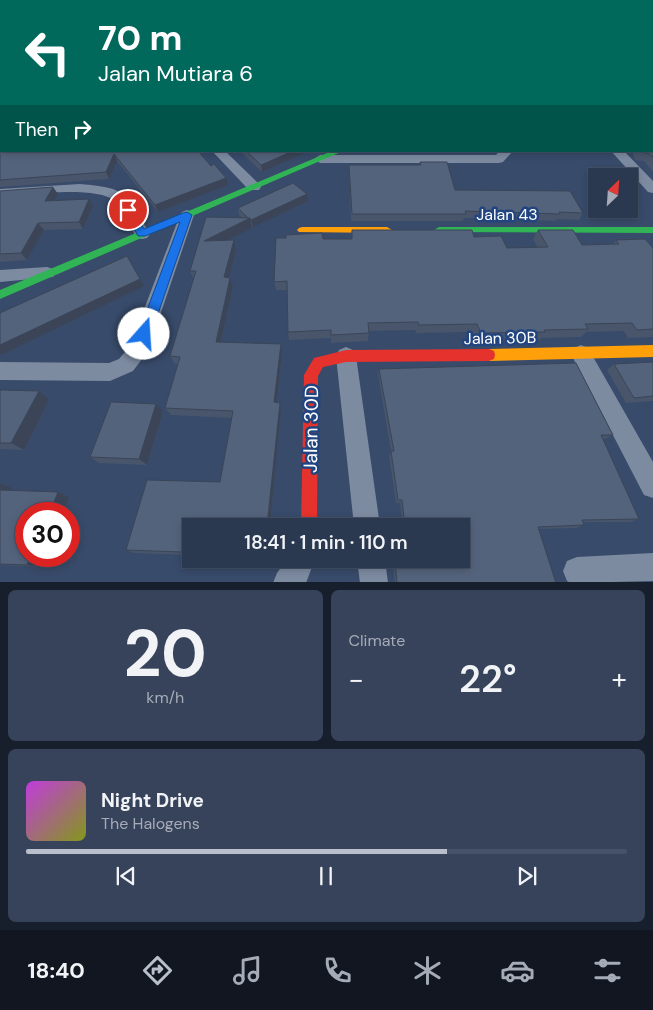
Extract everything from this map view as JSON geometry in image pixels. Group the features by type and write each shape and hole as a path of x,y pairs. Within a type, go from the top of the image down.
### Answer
{"street":[{"path":"219,152 254,187"},
{"path":"0,295 50,272 337,152"},
{"path":"320,159 499,160 506,152"},
{"path":"617,152 653,189"},
{"path":"0,193 90,188 109,192 121,198 142,234"},
{"path":"0,371 110,372 126,365 138,351 187,215"},
{"path":"302,230 400,230"},
{"name":"Jalan 43","path":"430,230 651,232"},
{"path":"0,276 50,272"},
{"name":"Jalan 30B","path":"346,356 580,354 653,350"},
{"path":"580,354 653,486"},
{"path":"346,356 366,518"},
{"name":"Jalan 30D","path":"309,518 312,375 319,362 346,356"},
{"path":"577,571 653,567"},
{"path":"287,582 299,568"},
{"path":"372,568 374,582"}],"building":[{"path":"0,152 199,152 211,166 214,164 226,178 155,205 114,154 106,172 0,180"},
{"path":"247,152 291,152 261,165"},
{"path":"640,152 653,152 653,158 650,154"},
{"path":"420,162 447,162 455,190 570,191 583,213 465,211 466,214 352,214 349,165 421,165"},
{"path":"293,183 307,194 251,220 238,208"},
{"path":"53,187 45,201 89,199 79,222 38,223 21,253 0,254 0,191"},
{"path":"206,217 250,218 204,241 234,240 224,277 230,278 216,342 281,344 274,402 280,403 268,518 182,518 182,552 126,550 147,480 220,482 233,411 165,408 180,357 170,356 196,271 190,271"},
{"path":"352,230 472,230 474,237 501,236 507,248 548,247 538,230 573,230 582,245 619,244 616,240 645,239 653,248 653,329 637,330 632,323 585,324 588,329 481,333 477,324 419,325 418,322 368,323 369,333 331,335 331,330 288,332 287,281 274,282 276,238 286,238 286,235 322,233 323,239 352,239"},
{"path":"127,256 140,279 0,345 0,313"},
{"path":"653,362 653,396 634,398 614,364"},
{"path":"576,363 613,435 601,435 639,519 582,520 584,525 538,527 556,582 397,582 396,568 470,568 470,518 404,518 402,500 398,500 391,451 394,451 379,369"},
{"path":"0,390 39,391 11,443 0,443"},
{"path":"111,402 156,404 139,459 90,457"},
{"path":"0,490 58,492 54,502 15,502 15,565 0,564"}],"traffic: fast":[{"path":"0,295 337,152"},
{"path":"439,230 653,230"}],"traffic: slow":[{"path":"302,230 387,230"},
{"path":"489,355 653,351"}],"traffic: jam":[{"path":"309,518 311,375 319,362 346,356 489,355"}],"route":[{"path":"128,210 142,234 187,215 144,334"}]}
